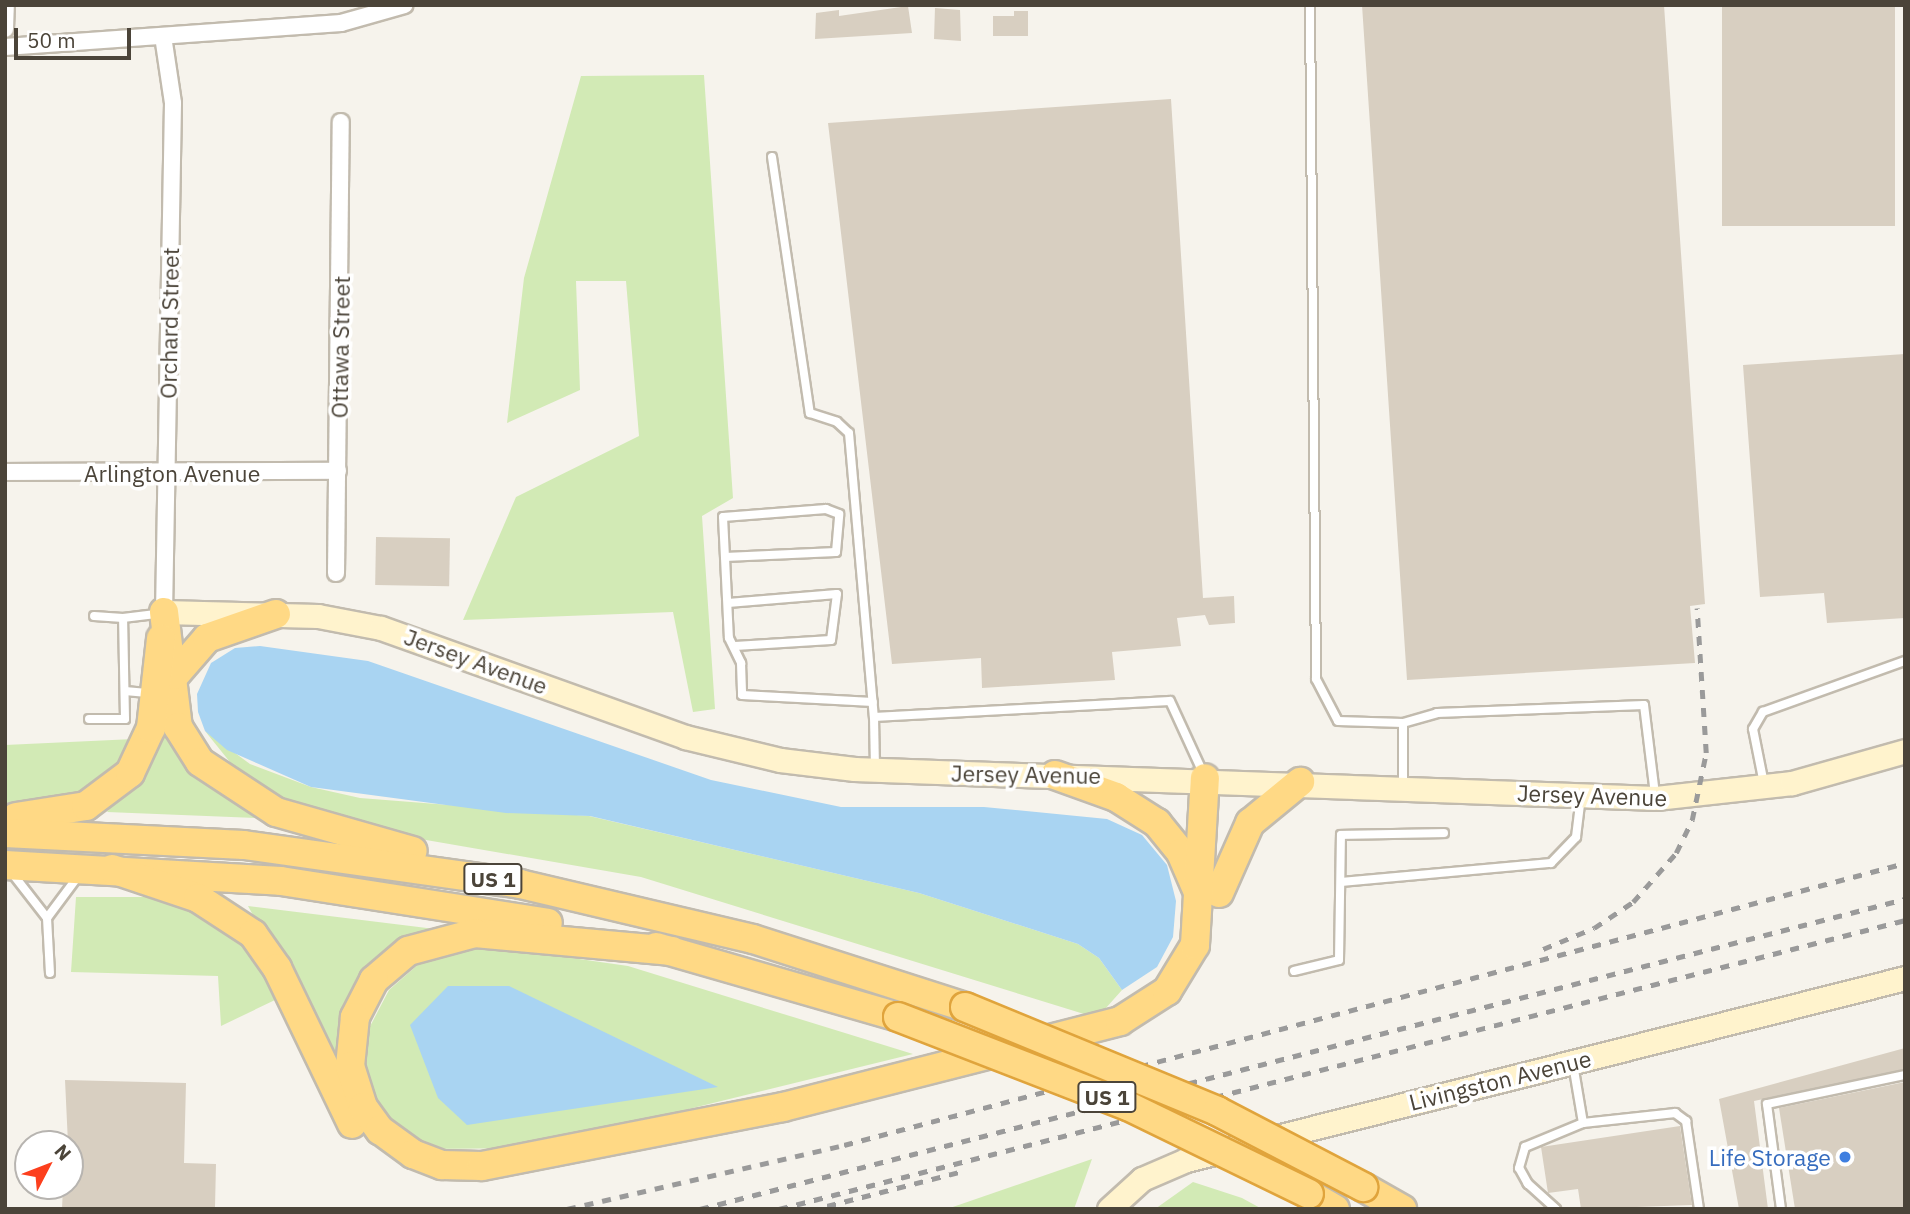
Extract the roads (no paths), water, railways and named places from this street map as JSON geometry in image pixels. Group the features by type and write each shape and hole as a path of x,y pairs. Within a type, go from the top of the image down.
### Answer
{"highway":[{"path":"164,612 165,684 182,739 212,773 243,794 312,825 520,884"},
{"path":"5,818 63,813 113,791 143,753 165,684 207,638 276,614"},
{"path":"1055,775 1116,797 1157,823 1210,898"},
{"path":"112,869 198,898 244,925 276,968 343,1107 367,1143 414,1175 469,1185 794,1122 1132,1035 1171,1012 1199,979 1214,941 1210,898 1213,779"},
{"path":"671,951 475,933 408,951 374,980 355,1017 349,1058 363,1107 399,1147 442,1165 469,1167 839,1094 1132,1016 1167,991 1183,970 1195,945 1210,898 1250,823 1300,782"},
{"name":"US 1","path":"5,833 244,845 520,884 753,939 965,1007 1217,1111 1402,1209"},
{"name":"US 1","path":"5,865 112,869 394,895 671,951 898,1017 1128,1106 1335,1209"}],"main road":[{"name":"Jersey Avenue","path":"164,612 276,614 381,628 729,749 875,770 1300,782 1656,798 1765,787 1905,751"},
{"name":"Livingston Avenue","path":"1109,1209 1142,1179 1186,1160 1905,978"}],"street":[{"path":"5,29 6,5"},
{"path":"5,47 341,23 405,5"},
{"name":"Orchard Street","path":"163,36 173,103 164,612"},
{"name":"Ottawa Street","path":"336,573 341,122"},
{"name":"Arlington Avenue","path":"5,472 167,476 338,471"}],"lane":[{"path":"1310,5 1316,679 1338,722 1403,723 1437,713 1644,705 1656,798"},
{"path":"772,157 810,413 837,422 849,433 873,702 875,770"},
{"path":"725,557 836,552 839,514 826,509 723,517 725,557 728,603 742,695 873,702"},
{"path":"728,603 837,594 840,610 831,640 736,646"},
{"path":"94,616 123,618 164,612"},
{"path":"89,719 125,719 123,618"},
{"path":"1765,787 1753,729 1763,712 1905,661"},
{"path":"125,691 165,684"},
{"path":"874,717 1170,701 1213,779"},
{"path":"1402,786 1403,723"},
{"path":"1341,882 1551,863 1576,837 1581,796"},
{"path":"1294,971 1339,960 1341,835 1444,833"},
{"path":"5,865 47,918 50,973"},
{"path":"47,918 84,868"},
{"path":"1572,1062 1583,1123"},
{"path":"1781,1209 1768,1104 1905,1076"},
{"path":"1556,1209 1528,1184 1520,1157 1535,1140 1583,1123 1682,1115 1699,1209"}],"water":[{"path":"260,646 368,661 711,780 841,807 984,807 1107,819 1142,835 1167,865 1176,901 1173,937 1157,967 1122,990 1099,958 1078,944 919,893 590,816 506,813 311,787 227,750 205,731 198,712 197,694 211,663 235,648"},
{"path":"448,986 509,986 718,1087 467,1125 438,1098 410,1025"}],"railway":[{"path":"1543,949 1594,928 1633,902 1676,853 1692,820 1706,753 1697,608"},
{"path":"567,1209 844,1145 1905,863"},
{"path":"700,1209 1905,899"},
{"path":"779,1209 1905,920"},
{"path":"827,1206 963,1171"}],"place":[{"name":"Life Storage","path":"1845,1157"}]}
